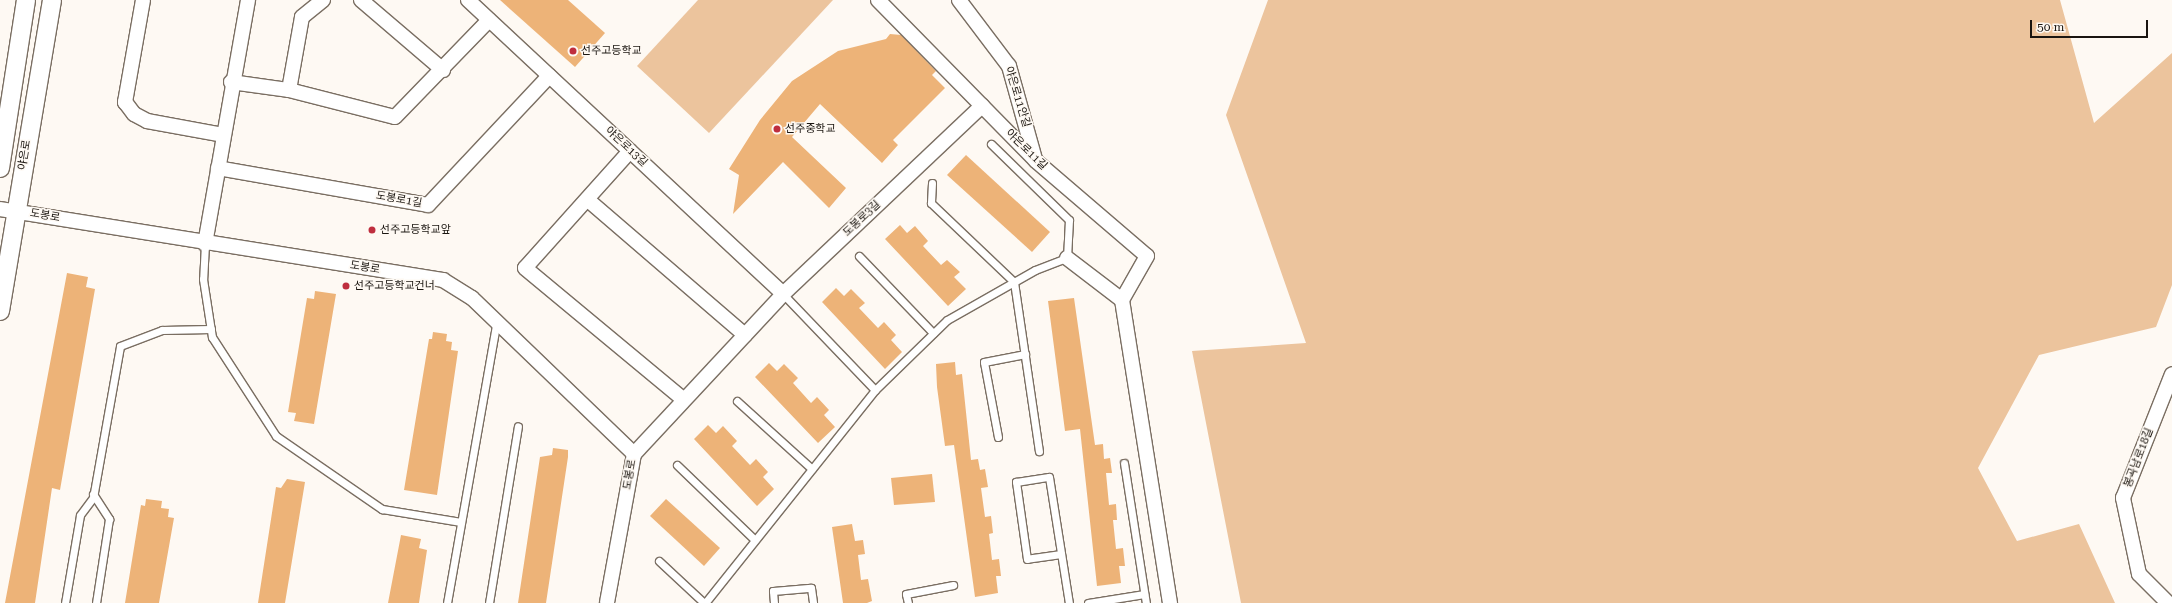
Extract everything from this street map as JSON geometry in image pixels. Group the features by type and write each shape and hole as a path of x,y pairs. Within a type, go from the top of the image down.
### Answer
{"street":[{"name":"야은로","path":"0,168 26,0"},
{"name":"야은로","path":"0,311 8,210 52,0"},
{"path":"144,0 125,102 134,114 147,120 223,135"},
{"path":"205,244 231,82 248,0"},
{"path":"289,90 302,17 323,0"},
{"path":"361,0 442,70"},
{"name":"야은로13길","path":"468,0 783,294"},
{"name":"야은로11길","path":"878,0 1036,161 1147,256 1122,300"},
{"name":"야은로11안길","path":"959,0 1009,66 1036,161"},
{"path":"231,82 289,90 395,117 489,20"},
{"name":"도봉로1길","path":"218,168 428,205 549,76"},
{"name":"도봉로3길","path":"634,454 683,399 783,294 982,106"},
{"path":"630,151 588,200 525,268 683,399"},
{"path":"588,200 745,335"},
{"name":"도봉로","path":"8,210 205,244 443,280 472,298 496,324 634,454 607,603"},
{"path":"1067,258 1122,300 1170,603"},
{"name":"봉곡남로18길","path":"2168,603 2139,574 2123,498 2172,374"}],"lane":[{"path":"659,561 704,603 875,390 933,333 947,320 1014,282 1067,258 1069,220 991,144"},
{"path":"932,183 932,203 1014,282 1039,451"},
{"path":"205,244 204,280 212,337 276,436 382,509 461,522"},
{"path":"859,256 933,333"},
{"path":"783,294 875,390"},
{"path":"447,603 496,324"},
{"path":"65,603 80,515 93,494 120,346 162,330 211,329"},
{"path":"998,438 984,362 1025,354"},
{"path":"737,401 812,469"},
{"path":"489,603 518,426"},
{"path":"1124,463 1146,603"},
{"path":"677,466 756,540"},
{"path":"1061,554 1027,559 1016,482 1049,477 1069,603"},
{"path":"93,494 109,519 96,603"},
{"path":"908,603 906,594 953,585"},
{"path":"774,603 773,591 811,588 814,603"},
{"path":"1088,603 1144,594"}],"shaded area":[{"path":"698,0 833,0 709,133 637,66"},
{"path":"1268,0 2060,0 2094,123 2172,53 2172,285 2156,327 2039,355 1978,468 2017,541 2079,524 2115,603 1241,603 1192,351 1306,343 1226,115"}],"building":[{"path":"500,0 568,0 605,33 575,67"},
{"name":"선주중학교","path":"890,34 901,35 936,71 932,75 945,88 893,140 898,145 882,163 820,104 792,137 846,188 829,208 783,162 733,214 739,175 729,169 760,120 792,81 838,51 886,39"},
{"path":"966,155 1050,232 1032,252 947,175"},
{"path":"900,225 907,233 915,226 928,241 923,246 941,265 947,260 960,272 954,277 966,289 948,306 885,239"},
{"path":"67,273 88,277 86,287 95,289 60,490 52,488 35,603 5,603"},
{"path":"836,288 844,296 851,289 865,303 859,308 878,328 884,322 896,335 891,340 902,352 885,369 822,302"},
{"path":"315,291 336,294 314,424 294,421 296,413 288,412 307,298 314,299"},
{"path":"1074,298 1095,445 1103,444 1104,459 1110,458 1112,473 1106,473 1109,505 1116,504 1117,520 1113,520 1116,549 1123,548 1125,566 1119,566 1121,583 1097,586 1080,429 1065,431 1048,301"},
{"path":"433,332 447,334 446,341 452,342 451,350 458,351 437,495 404,490 429,339 432,339"},
{"path":"955,362 956,375 962,374 971,460 978,459 980,470 985,469 988,487 981,488 985,517 991,516 993,533 989,534 992,560 999,559 1001,576 996,576 998,593 975,597 954,445 945,446 937,387 936,364"},
{"path":"769,363 777,371 784,364 798,378 793,383 811,403 817,397 829,410 824,415 835,427 818,443 755,377"},
{"path":"708,425 716,433 723,426 737,441 732,446 750,465 756,459 768,472 763,477 774,489 757,506 694,439"},
{"path":"553,448 568,450 568,457 546,603 518,603 540,457 552,455"},
{"path":"932,474 935,502 894,505 891,478"},
{"path":"287,479 305,482 285,603 258,603 276,487 281,488"},
{"path":"146,499 162,501 161,508 169,509 168,517 174,518 159,603 125,603 141,505 145,506"},
{"path":"666,499 720,548 704,566 650,516"},
{"path":"852,524 855,541 863,540 865,554 858,555 861,580 868,579 872,601 867,603 843,603 832,527"},
{"path":"401,535 421,539 419,548 427,550 419,603 388,603"}],"place":[{"name":"선주고등학교","path":"573,51"},
{"name":"선주중학교","path":"777,129"},
{"name":"선주고등학교앞","path":"372,230"},
{"name":"선주고등학교건너","path":"346,286"}]}
